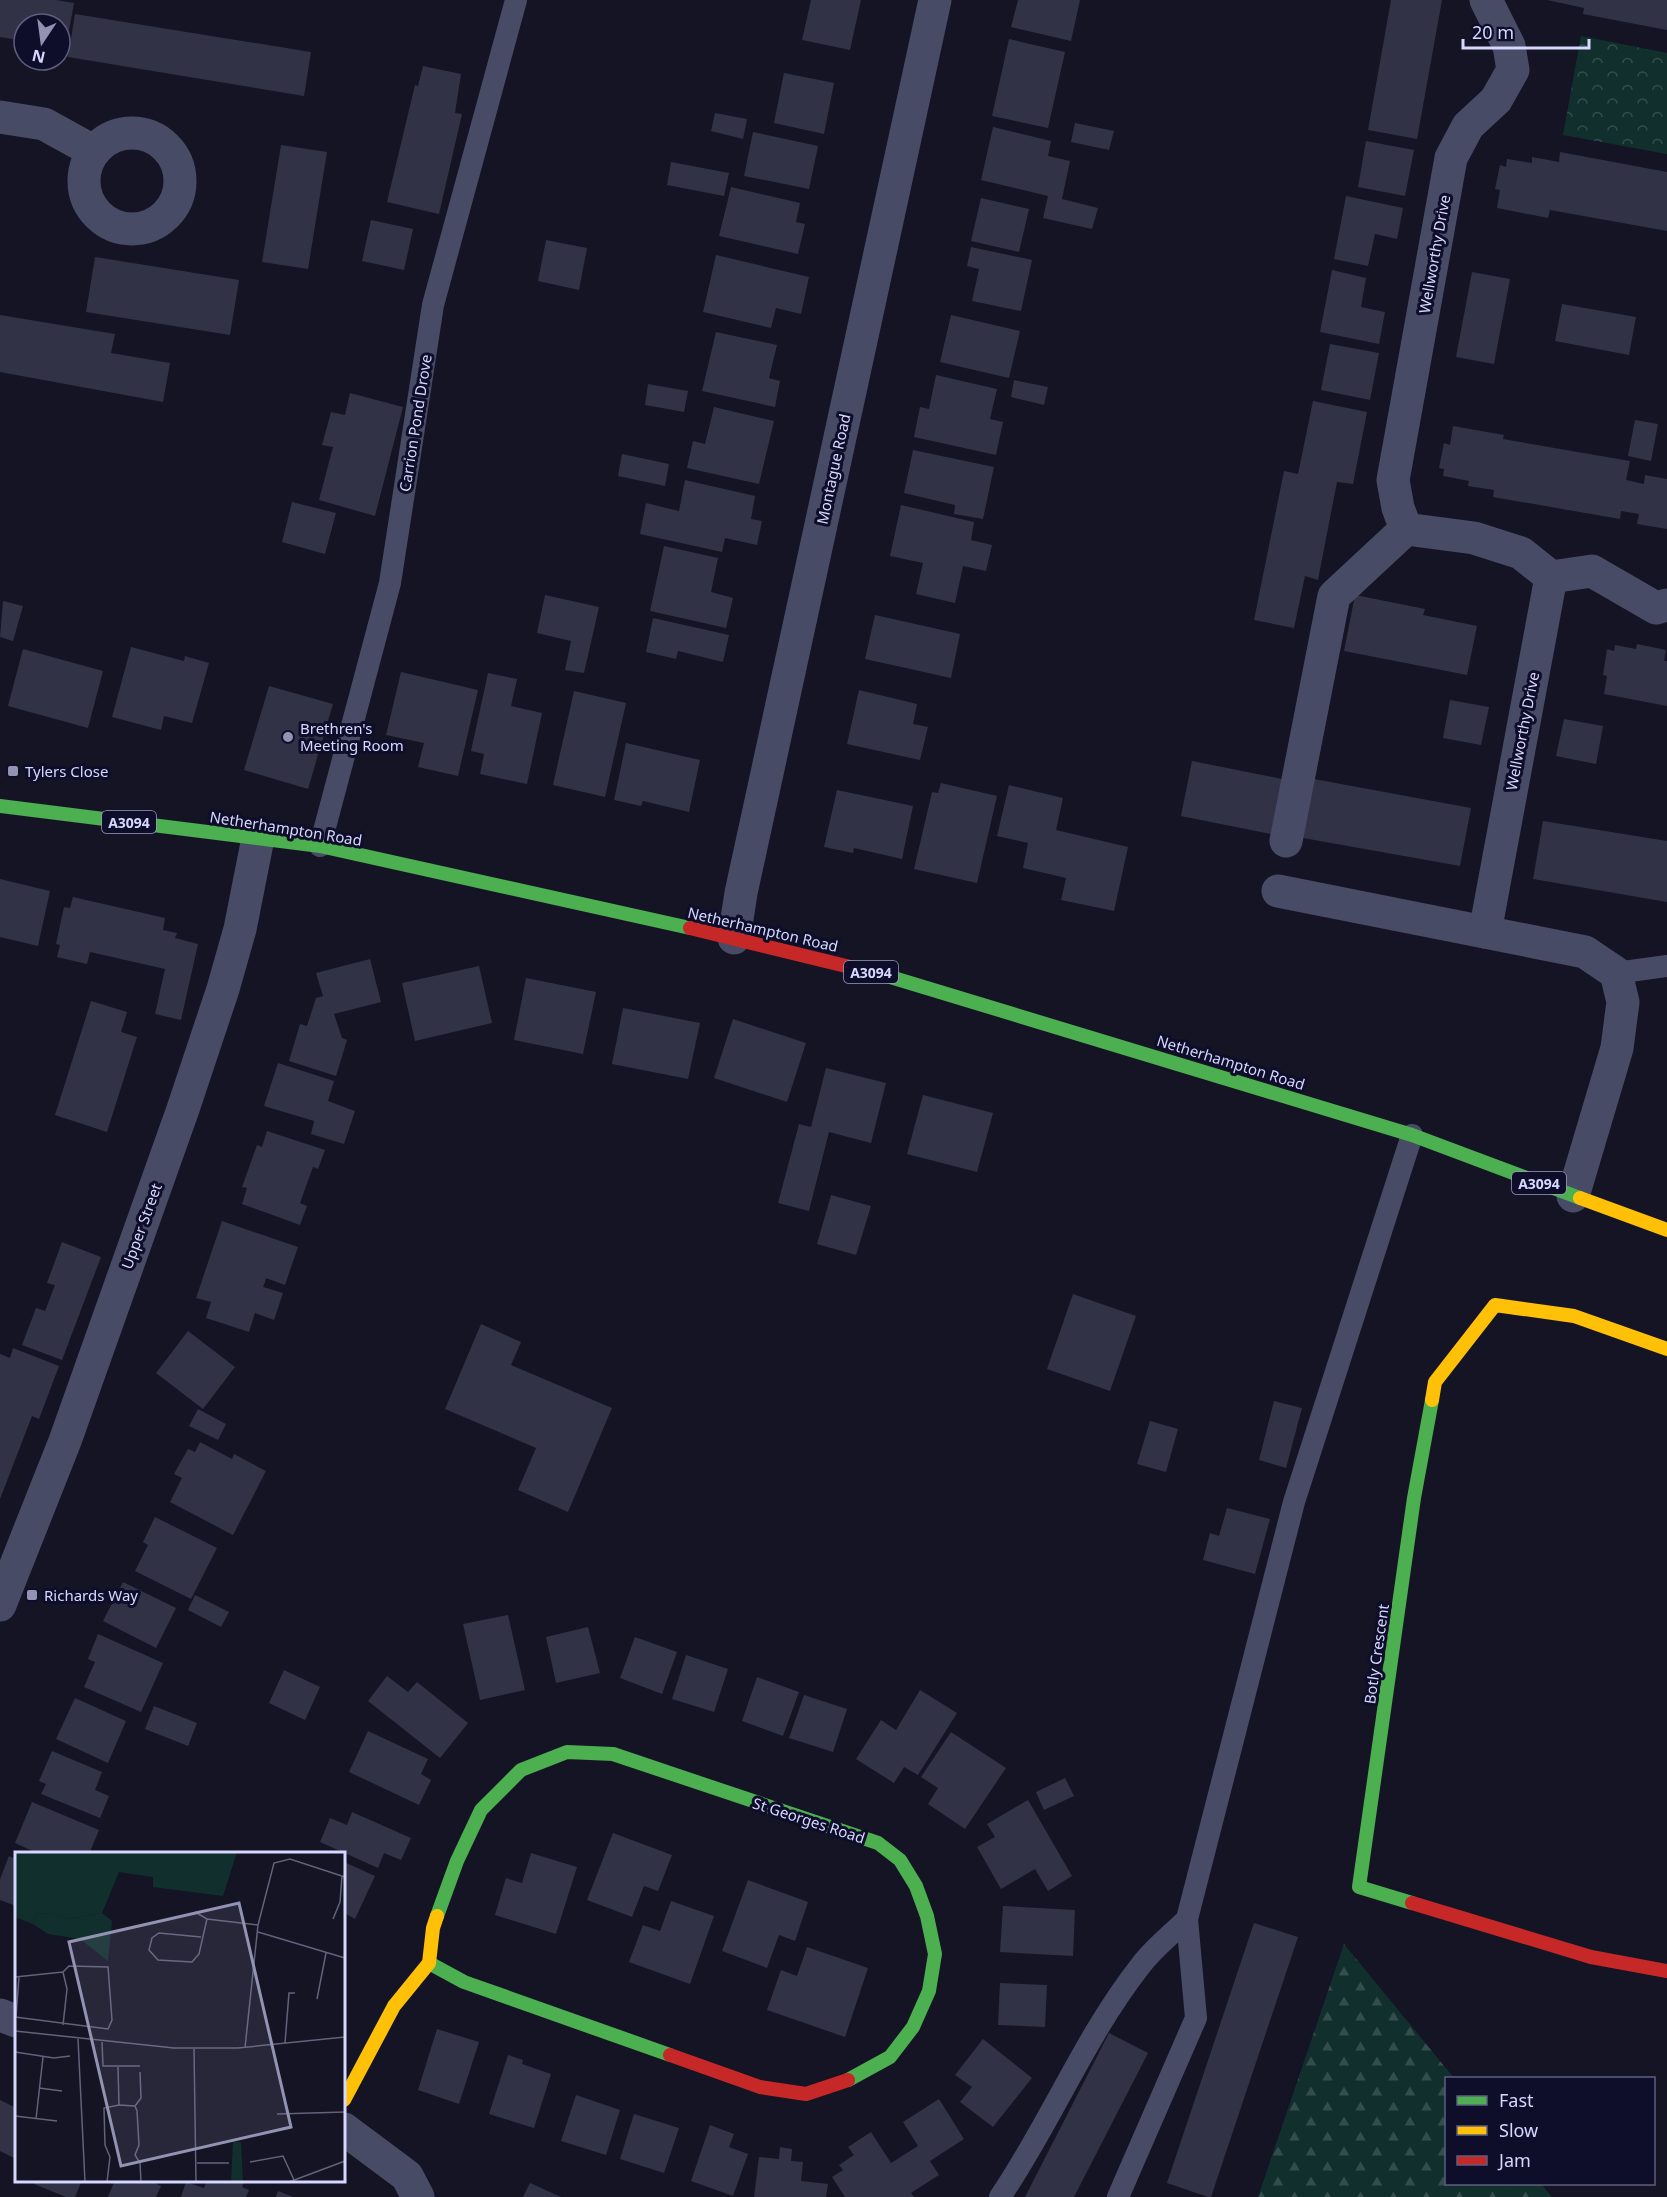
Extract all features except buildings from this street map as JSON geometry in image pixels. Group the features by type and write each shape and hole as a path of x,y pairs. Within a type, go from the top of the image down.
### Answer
{"street":[{"name":"Montague Road","path":"734,938 743,881 936,0"},
{"name":"Wellworthy Drive","path":"1406,529 1398,508 1393,480 1451,158 1468,126 1497,100 1513,70 1509,46 1486,0"},
{"path":"0,117 44,124 93,151"},
{"path":"1286,841 1334,596 1406,529 1474,538 1512,550 1521,553 1551,577 1592,571 1656,608 1667,605"},
{"name":"Wellworthy Drive","path":"1485,932 1551,577"},
{"name":"Netherhampton Road","path":"0,806 320,846 734,938 919,984 1412,1135 1667,1230"},
{"name":"Upper Street","path":"0,1605 65,1441 183,1109 240,929 258,838"},
{"path":"1278,891 1585,952 1616,973 1623,1002 1617,1048 1573,1196"},
{"name":"Botly Crescent","path":"1667,1349 1574,1316 1495,1305 1436,1382 1414,1498 1359,1887 1591,1957 1667,1971"},
{"name":"St Georges Road","path":"567,1752 613,1754 878,1843 900,1860 916,1886 927,1916 935,1954 925,2000 913,2027 890,2057 863,2074 806,2094 760,2087 464,1982 429,1963 433,1928 458,1861 481,1810 521,1770 567,1752"},
{"path":"345,2098 394,2006 429,1963"},
{"path":"0,2015 15,2021"},
{"path":"345,2130 406,2176 418,2197"}],"lane":[{"name":"Carrion Pond Drove","path":"320,846 390,583 433,305 516,0"},
{"path":"1616,973 1667,966"},
{"path":"1118,2197 1196,2018 1187,1919 1294,1502 1412,1135"},
{"path":"1000,2197 1031,2151 1081,2056 1107,2015 1142,1964 1187,1919"}],"green space":[{"path":"1581,36 1667,53 1667,154 1563,135"},
{"path":"1344,1944 1453,2077 1445,2077 1445,2185 1542,2185 1552,2197 1258,2197"}],"traffic: fast":[{"path":"0,806 320,846 690,928"},
{"path":"887,976 1412,1135 1580,1198"},
{"path":"1412,1903 1359,1887 1414,1498 1432,1400"},
{"path":"437,1916 457,1861 481,1810 521,1770 567,1752 613,1754 878,1843 900,1860 916,1886 927,1916 935,1954 929,1991 913,2027 890,2057 848,2080"},
{"path":"429,1963 464,1982 670,2055"}],"traffic: slow":[{"path":"1580,1198 1667,1230"},
{"path":"1432,1400 1435,1382 1495,1305 1574,1316 1667,1349"},
{"path":"345,2098 394,2006 429,1963 433,1928 437,1916"}],"traffic: jam":[{"path":"690,928 887,976"},
{"path":"1412,1903 1591,1957 1667,1971"},
{"path":"670,2055 760,2087 806,2094 848,2080"}],"place":[{"name":"Brethren's Meeting Room","path":"288,737"},
{"name":"Tylers Close","path":"13,771"},
{"name":"Richards Way","path":"32,1595"}]}
